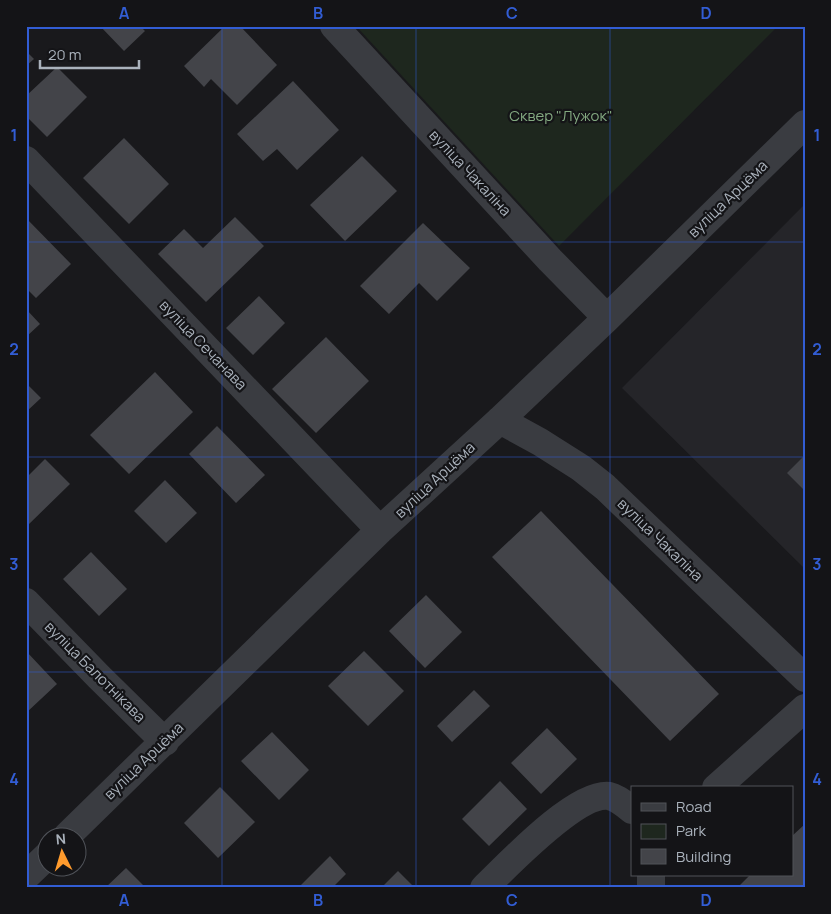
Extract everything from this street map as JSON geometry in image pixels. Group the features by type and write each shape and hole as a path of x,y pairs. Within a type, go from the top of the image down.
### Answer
{"street":[{"name":"вуліца Чакаліна","path":"334,26 550,260 607,318"},
{"name":"вуліца Арцёма","path":"77,826 380,530 500,420 607,318 805,124"},
{"name":"вуліца Сечанава","path":"26,160 380,530"},
{"name":"вуліца Чакаліна","path":"500,420 573,462 605,488 805,678"},
{"name":"вуліца Балотнікава","path":"26,602 164,742"},
{"path":"718,786 805,708"},
{"path":"484,888 552,824 579,805 598,797 610,796 631,809"},
{"path":"26,876 38,865"}],"shaded area":[{"path":"805,204 805,569 622,388"}],"green space":[{"name":"Сквер \"Лужок\"","path":"356,26 778,26 559,246"}],"building":[{"path":"100,26 140,26 145,31 124,51"},
{"path":"225,26 240,26 277,65 237,105 211,79 204,87 184,66"},
{"path":"26,51 34,59 26,66"},
{"path":"57,67 87,97 47,137 26,116 26,96"},
{"path":"293,81 339,130 297,170 277,149 263,161 237,134"},
{"path":"124,138 169,184 129,224 83,178"},
{"path":"362,156 397,191 345,241 310,205"},
{"path":"235,217 264,246 206,302 158,254 184,229 203,248"},
{"path":"26,218 71,264 36,298 26,288"},
{"path":"423,223 470,268 437,301 419,283 389,314 360,286"},
{"path":"259,296 285,323 253,355 226,328"},
{"path":"26,309 40,324 26,337"},
{"path":"326,337 369,381 316,433 272,389"},
{"path":"155,372 193,412 129,474 90,435"},
{"path":"26,383 41,398 26,412"},
{"path":"217,426 265,475 236,503 189,454"},
{"path":"805,455 805,491 787,473"},
{"path":"45,459 70,484 26,527 26,478"},
{"path":"165,480 197,513 166,543 134,511"},
{"path":"541,511 719,694 670,741 492,557"},
{"path":"91,552 127,589 99,616 63,579"},
{"path":"426,595 462,632 425,668 389,631"},
{"path":"26,651 57,684 26,713"},
{"path":"364,651 404,691 368,726 328,686"},
{"path":"474,690 490,706 452,742 437,726"},
{"path":"547,728 577,759 541,794 511,763"},
{"path":"272,732 309,770 279,800 241,761"},
{"path":"500,781 527,809 489,846 462,819"},
{"path":"220,787 255,822 218,858 184,823"},
{"path":"805,824 805,888 737,888 749,876 794,876 794,834"},
{"path":"330,856 346,874 332,888 298,888"},
{"path":"126,868 146,888 105,888"},
{"path":"398,871 415,888 381,888"}]}
